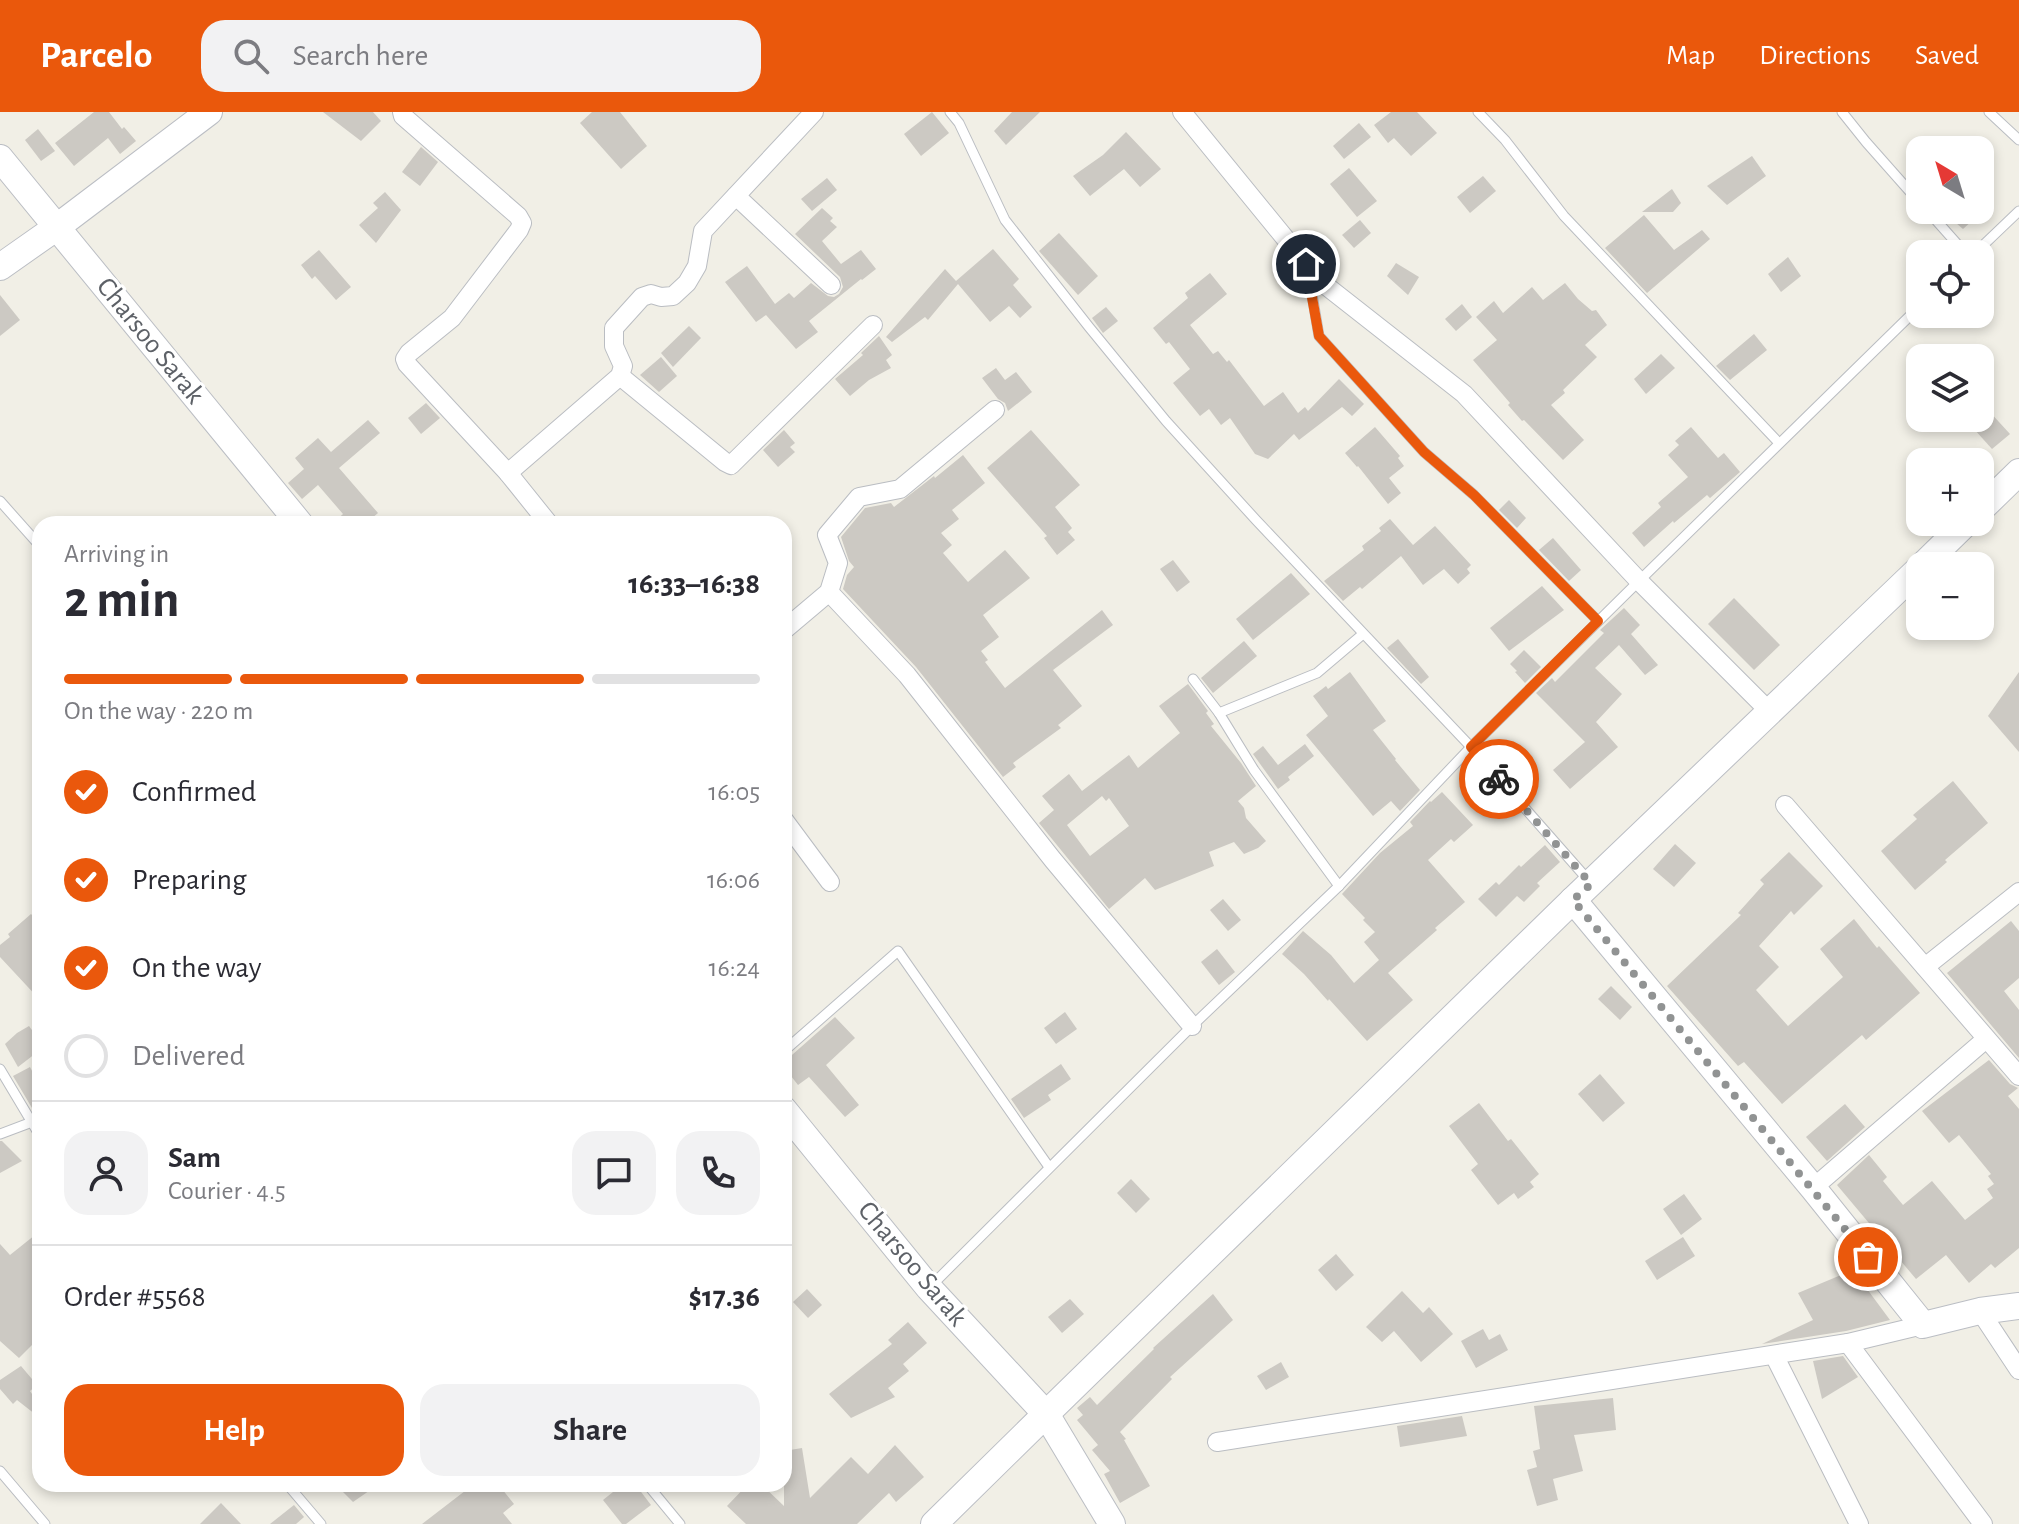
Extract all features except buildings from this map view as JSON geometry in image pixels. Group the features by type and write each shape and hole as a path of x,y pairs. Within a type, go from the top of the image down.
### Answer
{"street":[{"path":"0,267 209,112"},
{"path":"402,112 518,216 522,223 452,318 405,359 543,516"},
{"path":"508,473 620,376 623,366 614,346 614,328 642,297 651,294 673,296 687,283 697,266 703,231 814,112"},
{"path":"1182,112 1320,281 1464,394 1639,581 1770,712"},
{"name":"Charsoo Sarak","path":"0,158 293,516"},
{"path":"736,196 831,285"},
{"path":"620,376 731,465 873,325"},
{"path":"792,623 829,592 838,563 827,535 859,497 900,489 995,410"},
{"path":"1994,496 2019,472"},
{"path":"1936,552 1953,536"},
{"path":"934,1524 1582,892 1906,581"},
{"path":"829,592 907,675 1053,860 1192,1026"},
{"path":"1785,805 2019,1076"},
{"path":"792,831 830,882"},
{"path":"1582,892 1923,1325"},
{"path":"1925,967 2019,892"},
{"path":"1813,1188 1986,1039"},
{"name":"Charsoo Sarak","path":"792,1120 929,1288 1046,1414 1112,1524"},
{"path":"1217,1442 1848,1343 1980,1311 2019,1306"},
{"path":"1980,1311 2019,1370"},
{"path":"1848,1343 1983,1524"},
{"path":"1774,1355 1859,1524"}],"lane":[{"path":"950,112 959,123 1005,220 1089,327 1166,421 1471,747 1582,892"},
{"path":"1478,112 1505,140 1564,216 1779,443"},
{"path":"1842,112 1906,187"},
{"path":"1989,112 2019,140"},
{"path":"1989,240 2019,211"},
{"path":"1939,224 1954,240"},
{"path":"1306,264 1319,336 1424,452 1474,495 1598,621"},
{"path":"929,1288 1192,1026 1339,886 1471,747 1906,320"},
{"path":"0,501 32,537"},
{"path":"1219,713 1317,673 1363,634"},
{"path":"1193,679 1219,713 1254,770 1339,886"},
{"path":"792,1044 898,951 1049,1167"},
{"path":"0,1069 32,1115"},
{"path":"0,1134 32,1122"},
{"path":"0,1471 45,1524"},
{"path":"294,1492 321,1524"},
{"path":"654,1492 680,1524"}],"way so far":[{"path":"1499,779 1591,884 1573,900 1868,1257"}],"route":[{"path":"1306,264 1319,336 1424,452 1474,495 1598,621 1471,747 1499,779"}]}
